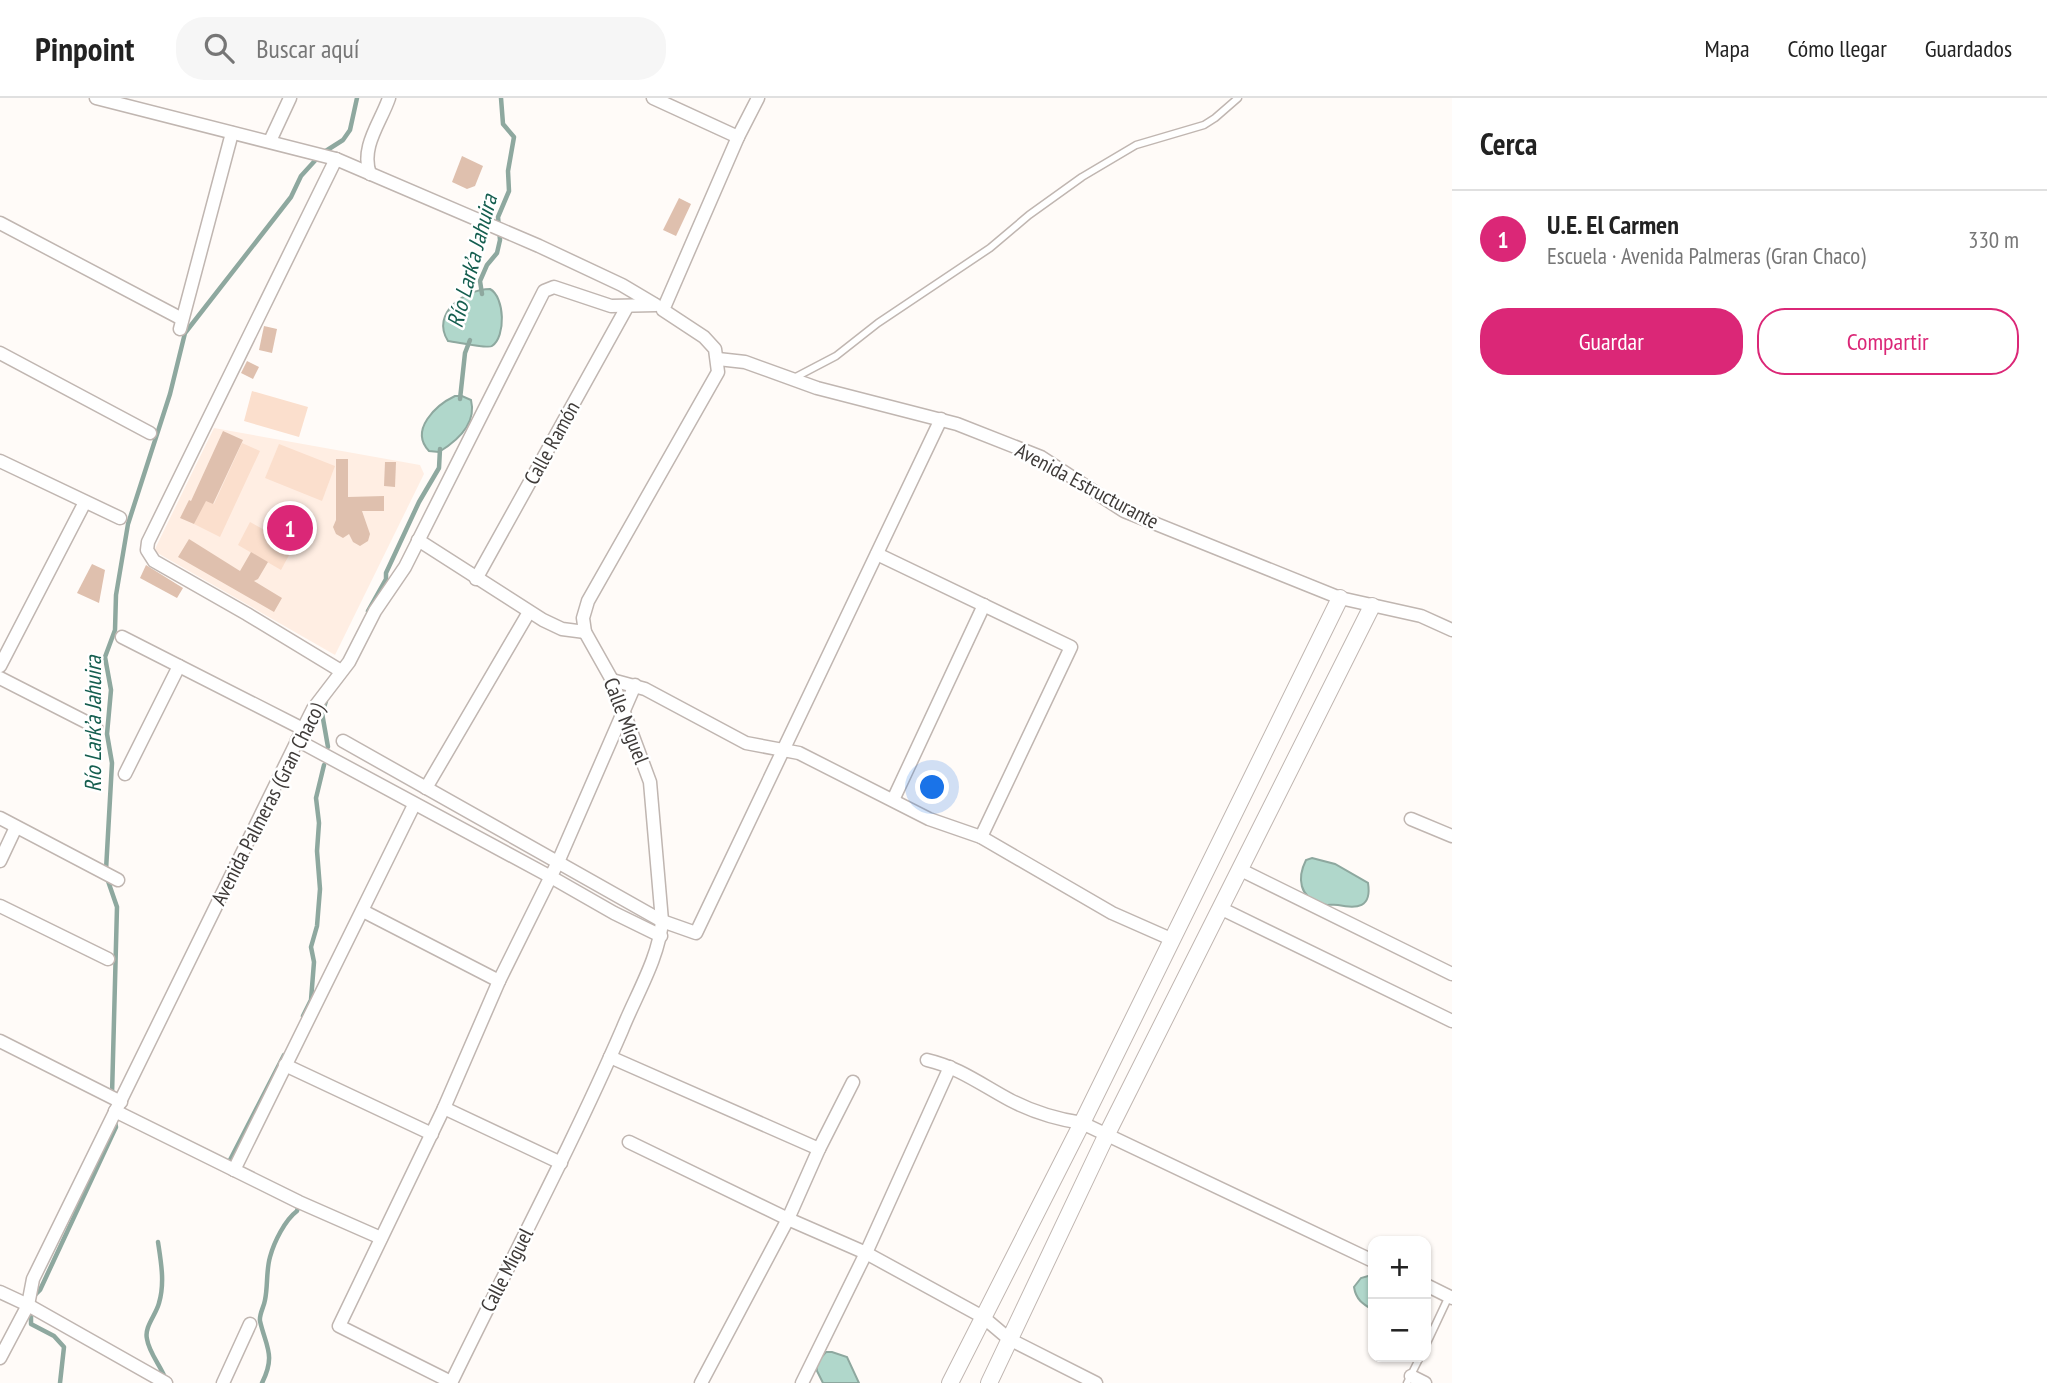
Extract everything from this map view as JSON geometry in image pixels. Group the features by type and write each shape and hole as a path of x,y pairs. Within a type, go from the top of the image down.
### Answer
{"street":[{"path":"96,98 336,159 539,246 622,285 704,337 715,349 718,372 588,601 583,618 585,632 562,629 529,612 418,540"},
{"path":"270,141 290,98"},
{"path":"370,174 367,156 370,143 390,98"},
{"path":"653,98 738,137"},
{"path":"660,307 758,98"},
{"path":"0,223 181,324 232,133"},
{"path":"336,159 148,542 147,551 154,561 341,671"},
{"name":"Avenida Palmeras (Gran Chaco)","path":"0,1358 28,1305 33,1279 313,709 359,645 375,611 405,567 544,291 554,287 604,304 660,307"},
{"name":"Calle Ramón","path":"476,579 627,307"},
{"path":"0,353 150,433"},
{"name":"Avenida Estructurante","path":"718,359 745,362 876,405 941,419 1041,457 1124,511 1340,598 1420,616 1452,630"},
{"path":"343,741 662,921 696,933 941,419"},
{"path":"0,461 120,518"},
{"path":"0,666 85,502"},
{"path":"877,554 1071,647 981,837"},
{"path":"950,1383 1082,1123 1340,598"},
{"path":"893,800 984,605"},
{"path":"989,1383 1106,1136 1372,606"},
{"path":"426,788 529,612"},
{"name":"Calle Miguel","path":"451,1382 561,1163 655,955 661,936 650,782 612,680 585,632"},
{"path":"122,637 300,735 414,805 551,877 614,914 661,936"},
{"path":"125,774 179,666"},
{"path":"0,678 96,727"},
{"path":"612,680 635,685 746,743 799,753 929,819 981,837 1112,913 1171,939"},
{"path":"451,1382 339,1326 432,1134 499,981 558,863 635,685"},
{"path":"234,1170 414,805"},
{"path":"0,818 118,880"},
{"path":"1411,819 1452,836"},
{"path":"0,861 16,827"},
{"path":"1241,870 1452,974"},
{"path":"0,906 108,959"},
{"path":"1222,909 1452,1021"},
{"path":"363,911 499,981"},
{"path":"0,1041 234,1170 381,1238"},
{"path":"610,1057 819,1149"},
{"path":"927,1060 950,1067 1028,1108 1053,1118 1082,1123 1368,1259"},
{"path":"285,1065 432,1134"},
{"path":"802,1383 866,1253 950,1067"},
{"path":"701,1383 788,1219 853,1082"},
{"path":"444,1108 561,1163"},
{"path":"629,1142 788,1219 866,1253 983,1317 1009,1339 1067,1377 1096,1383"},
{"path":"1431,1287 1451,1295"},
{"path":"0,1292 166,1383"},
{"path":"223,1383 250,1324"},
{"path":"1409,1379 1425,1383"}],"lane":[{"path":"792,379 827,362 888,316 990,248 1029,215 1082,177 1136,145 1204,125 1238,98"},
{"path":"1431,1335 1451,1295"},
{"path":"1409,1379 1418,1362"}],"shaded area":[{"path":"490,289 495,293 501,308 501,326 497,341 489,347 448,341 444,321 453,304 471,293"},
{"path":"252,391 308,407 299,437 244,421"},
{"path":"455,396 471,400 471,417 468,424 459,437 446,448 439,452 429,451 422,435 423,427 440,405"},
{"path":"214,428 420,465 424,474 335,655 154,551"},
{"path":"242,443 260,451 220,537 194,524 205,500 214,504"},
{"path":"279,444 335,466 322,501 265,478"},
{"path":"250,522 294,546 281,570 238,545"},
{"path":"1312,858 1335,864 1368,883 1368,898 1365,902 1351,907 1325,905 1308,897 1302,886 1301,873 1306,860"},
{"path":"1368,1276 1368,1307 1358,1298 1354,1287 1361,1278"},
{"path":"826,1352 847,1357 859,1383 823,1383 816,1363"}],"building":[{"path":"462,156 483,166 475,186 467,189 452,182"},
{"path":"679,198 691,204 676,236 663,230"},
{"path":"264,326 277,329 272,353 259,350"},
{"path":"247,361 259,367 253,379 241,373"},
{"path":"223,431 243,440 213,504 206,501 194,524 180,518 189,500 191,501"},
{"path":"336,459 348,459 348,497 384,496 384,511 362,511 370,534 368,541 360,546 353,542 349,534 343,538 336,534 333,527 336,520"},
{"path":"385,462 396,462 395,487 384,486"},
{"path":"189,539 240,571 251,552 268,562 254,581 282,598 274,612 178,557"},
{"path":"92,564 105,570 99,603 77,593"},
{"path":"146,565 183,588 177,598 140,578"}],"waterway":[{"name":"Río Lark’a Jahuira","path":"106,870 112,763 107,734 111,690 105,657 115,630 116,595 128,524 170,394 185,333 291,197 301,176 321,154 343,140 350,130 357,98"},
{"name":"Río Lark’a Jahuira","path":"482,294 480,281 487,265 497,253 500,240 498,217 509,191 508,171 514,137 503,124 501,98"},
{"name":"Río Lark’a Jahuira","path":"460,399 465,353 470,340"},
{"name":"Río Lark’a Jahuira","path":"368,611 386,579 386,573 419,502 439,468 440,449"},
{"name":"Río Lark’a Jahuira","path":"326,701 322,713 328,747"},
{"name":"Río Lark’a Jahuira","path":"303,1016 311,1000 314,962 311,947 317,926 320,889 316,798 324,765"},
{"name":"Río Lark’a Jahuira","path":"107,878 117,907 112,1095"},
{"name":"Río Lark’a Jahuira","path":"233,1163 229,1162 284,1055"},
{"name":"Río Lark’a Jahuira","path":"34,1296 40,1290 116,1127 115,1121"},
{"name":"Río Lark’a Jahuira","path":"262,1383 269,1358 260,1318 266,1295 269,1262 277,1238 297,1211 299,1203"},
{"name":"Río Lark’a Jahuira","path":"158,1242 162,1288 147,1334 150,1349 166,1380"},
{"name":"Río Lark’a Jahuira","path":"31,1308 31,1324 54,1336 64,1347 60,1383"}],"place":[{"name":"U.E. El Carmen","path":"290,528"}]}
